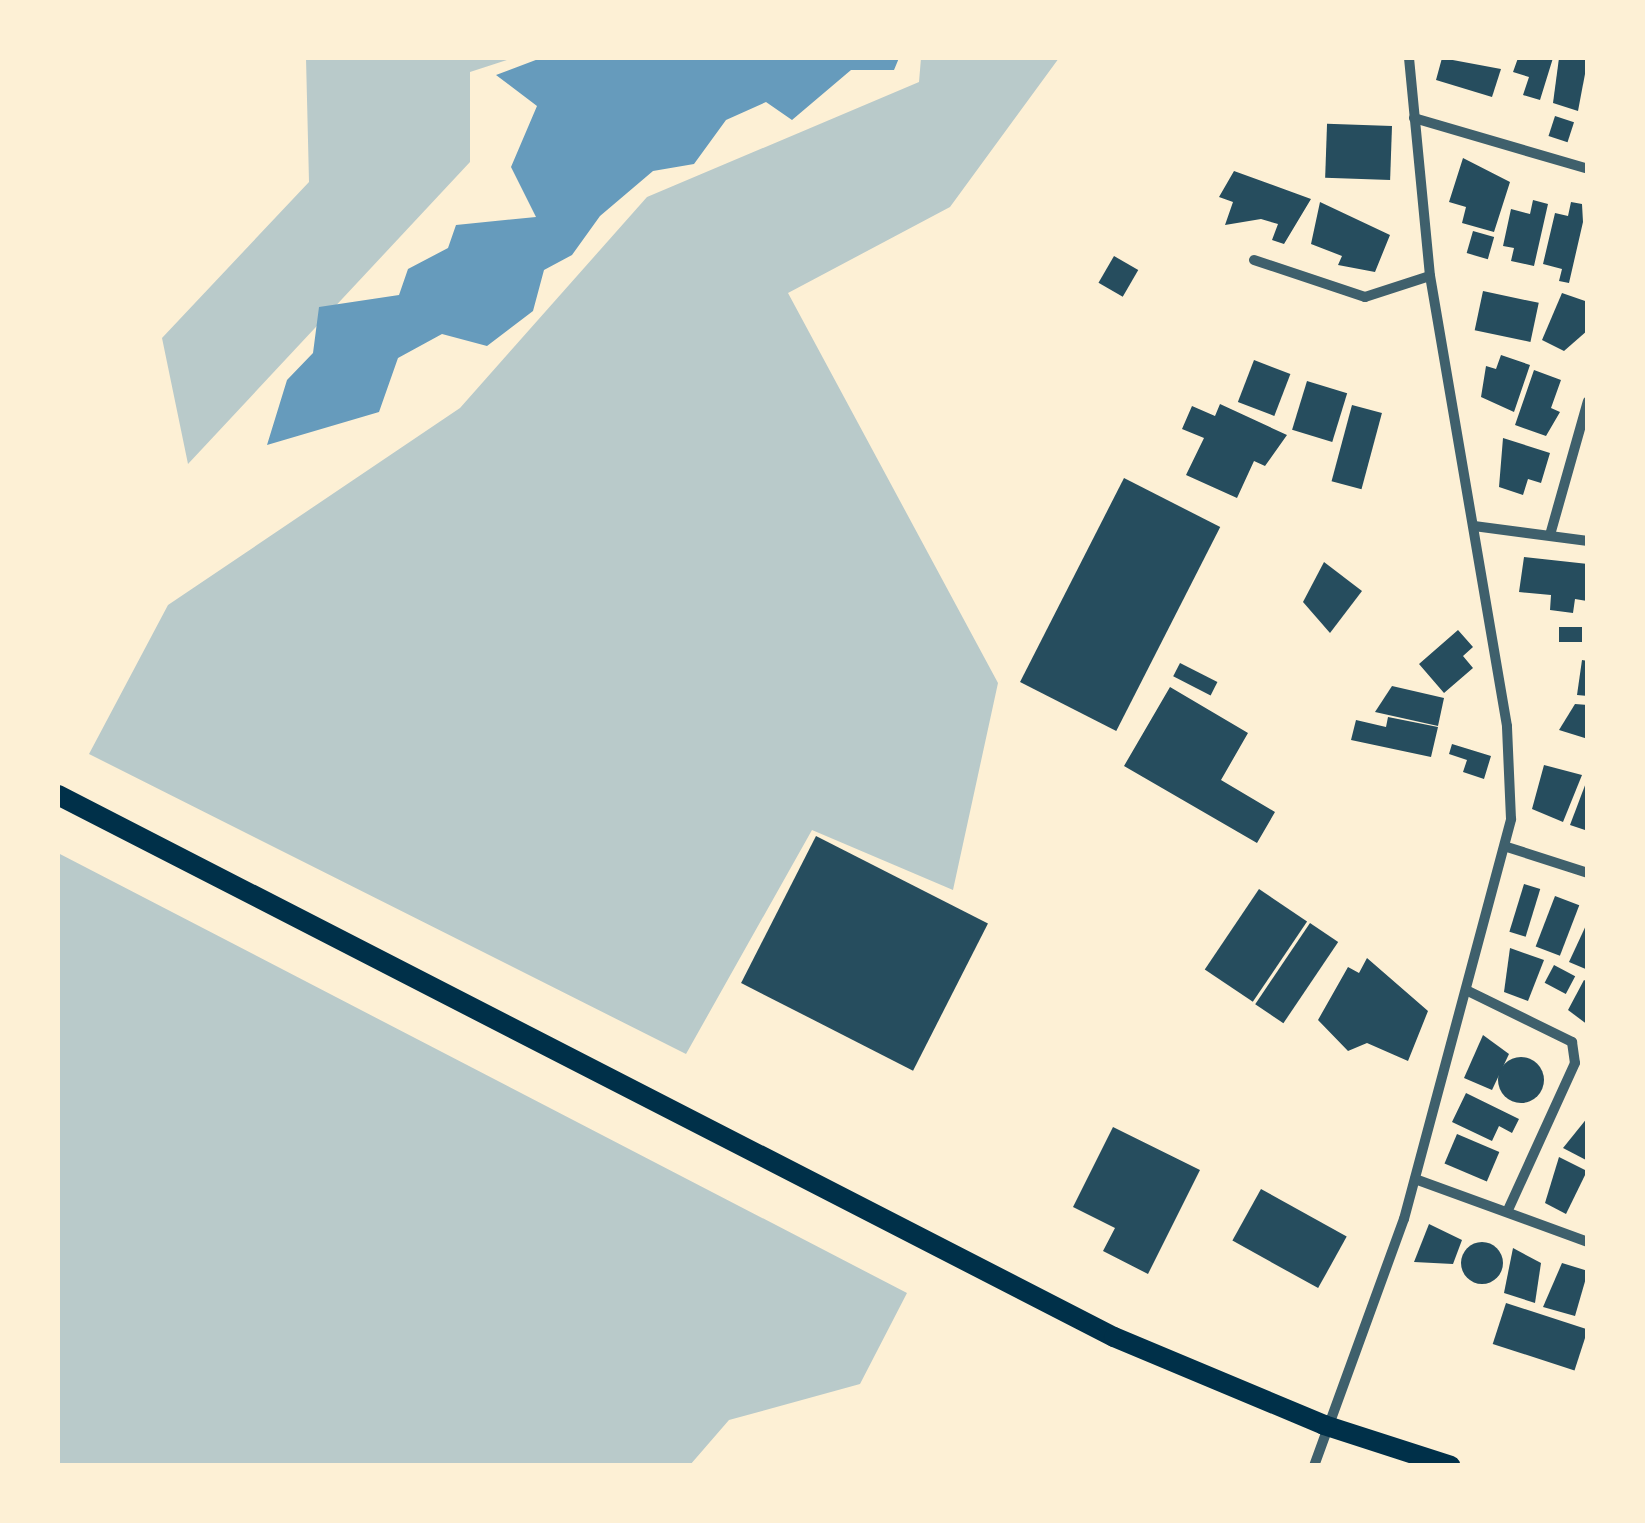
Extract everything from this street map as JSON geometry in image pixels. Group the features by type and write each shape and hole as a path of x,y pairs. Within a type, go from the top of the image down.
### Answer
{"main road":[{"path":"58,795 963,1263 1324,1425 1451,1466"}],"street":[{"path":"1314,1466 1324,1425 1416,1179 1507,847 1507,726 1430,276 1409,58"},
{"path":"1414,118 1588,169"},
{"path":"1254,260 1365,297 1430,276"},
{"path":"1550,535 1588,401"},
{"path":"1474,526 1588,541"},
{"path":"1507,847 1588,873"},
{"path":"1468,991 1572,1042 1576,1063 1508,1210"},
{"path":"1416,1179 1588,1242"}],"shaded area":[{"path":"306,58 513,58 470,72 470,162 188,464 162,338 309,182"},
{"path":"921,58 1059,58 950,207 788,293 998,683 953,890 812,830 686,1054 89,754 168,605 460,408 647,197 919,82"},
{"path":"58,853 907,1293 860,1384 729,1420 690,1465 58,1465"}],"water":[{"path":"541,58 899,58 894,70 851,70 792,120 766,102 726,120 694,164 653,171 600,216 572,255 544,270 533,311 487,346 442,334 398,358 379,412 267,445 287,380 313,353 319,307 399,295 408,269 448,248 456,225 536,217 511,167 537,106 496,75"}],"building":[{"path":"1442,58 1501,69 1492,97 1436,80"},
{"path":"1518,58 1553,58 1540,100 1523,95 1529,77 1513,72"},
{"path":"1559,58 1588,58 1578,111 1553,103"},
{"path":"1555,116 1574,122 1568,142 1549,136"},
{"path":"1327,124 1392,126 1390,180 1325,178"},
{"path":"1463,158 1510,182 1494,232 1462,223 1466,207 1449,202"},
{"path":"1234,171 1311,199 1284,244 1272,240 1278,224 1261,219 1225,225 1233,202 1219,197"},
{"path":"1533,200 1548,204 1534,266 1511,261 1514,248 1503,246 1511,209 1530,214"},
{"path":"1320,202 1390,235 1375,272 1338,265 1342,256 1311,244"},
{"path":"1571,202 1582,204 1583,222 1569,283 1559,281 1562,269 1543,264 1555,213 1568,216"},
{"path":"1473,231 1494,237 1488,259 1467,253"},
{"path":"1114,256 1138,270 1123,297 1098,283"},
{"path":"1483,291 1539,303 1530,342 1475,330"},
{"path":"1562,293 1588,302 1588,330 1564,351 1542,340"},
{"path":"1501,355 1530,365 1514,412 1481,397 1486,366 1496,369"},
{"path":"1254,360 1290,374 1274,416 1238,402"},
{"path":"1534,370 1561,380 1551,408 1560,412 1546,436 1515,425"},
{"path":"1307,381 1347,393 1332,442 1292,430"},
{"path":"1220,404 1287,435 1265,466 1254,461 1237,498 1186,475 1204,438 1182,429 1192,406 1215,416"},
{"path":"1352,405 1382,413 1361,489 1332,481"},
{"path":"1503,438 1550,453 1541,483 1528,479 1523,495 1499,487"},
{"path":"1124,478 1220,527 1116,731 1020,682"},
{"path":"1524,557 1588,564 1587,601 1575,599 1573,613 1550,610 1551,595 1519,592"},
{"path":"1324,562 1362,591 1330,633 1303,602"},
{"path":"1559,627 1582,627 1582,642 1559,642"},
{"path":"1458,630 1473,647 1463,656 1473,668 1444,693 1419,664"},
{"path":"1582,660 1588,661 1588,696 1577,695"},
{"path":"1180,663 1217,682 1211,695 1173,676"},
{"path":"1392,686 1444,698 1438,726 1375,712"},
{"path":"1170,687 1248,733 1221,780 1275,812 1257,843 1124,766"},
{"path":"1575,704 1588,705 1588,739 1559,730"},
{"path":"1388,717 1438,727 1431,757 1351,740 1356,720 1386,727"},
{"path":"1452,744 1491,756 1484,779 1463,772 1467,760 1449,754"},
{"path":"1544,765 1582,775 1563,822 1532,809"},
{"path":"1588,780 1588,831 1570,825"},
{"path":"816,836 988,924 913,1071 741,983"},
{"path":"1524,884 1540,889 1526,937 1509,932"},
{"path":"1259,889 1307,921 1253,1002 1205,969"},
{"path":"1555,896 1579,905 1560,956 1536,946"},
{"path":"1588,921 1588,970 1569,962"},
{"path":"1310,923 1338,942 1283,1023 1255,1004"},
{"path":"1510,948 1544,960 1528,1001 1504,992"},
{"path":"1367,958 1428,1011 1408,1061 1367,1043 1348,1051 1318,1020 1348,967 1359,973"},
{"path":"1554,965 1575,976 1566,994 1545,983"},
{"path":"1584,980 1588,982 1588,1025 1568,1010"},
{"path":"1483,1035 1509,1054 1492,1090 1464,1078"},
{"path":"1521,1057 1537,1064 1544,1080 1537,1096 1521,1103 1505,1096 1498,1080 1505,1064"},
{"path":"1466,1093 1519,1119 1512,1133 1499,1126 1492,1141 1452,1122"},
{"path":"1588,1117 1588,1158 1586,1160 1563,1148"},
{"path":"1113,1127 1200,1170 1148,1274 1103,1251 1115,1228 1073,1207"},
{"path":"1457,1134 1499,1152 1487,1181 1444,1163"},
{"path":"1559,1157 1587,1171 1566,1214 1545,1203"},
{"path":"1261,1189 1347,1237 1318,1288 1232,1241"},
{"path":"1429,1224 1462,1240 1453,1264 1414,1262"},
{"path":"1482,1242 1497,1248 1503,1263 1497,1278 1482,1284 1467,1278 1461,1263 1467,1248"},
{"path":"1513,1248 1541,1263 1535,1303 1504,1293"},
{"path":"1562,1263 1588,1271 1575,1316 1543,1307"},
{"path":"1506,1303 1588,1330 1575,1370 1493,1344"}]}
